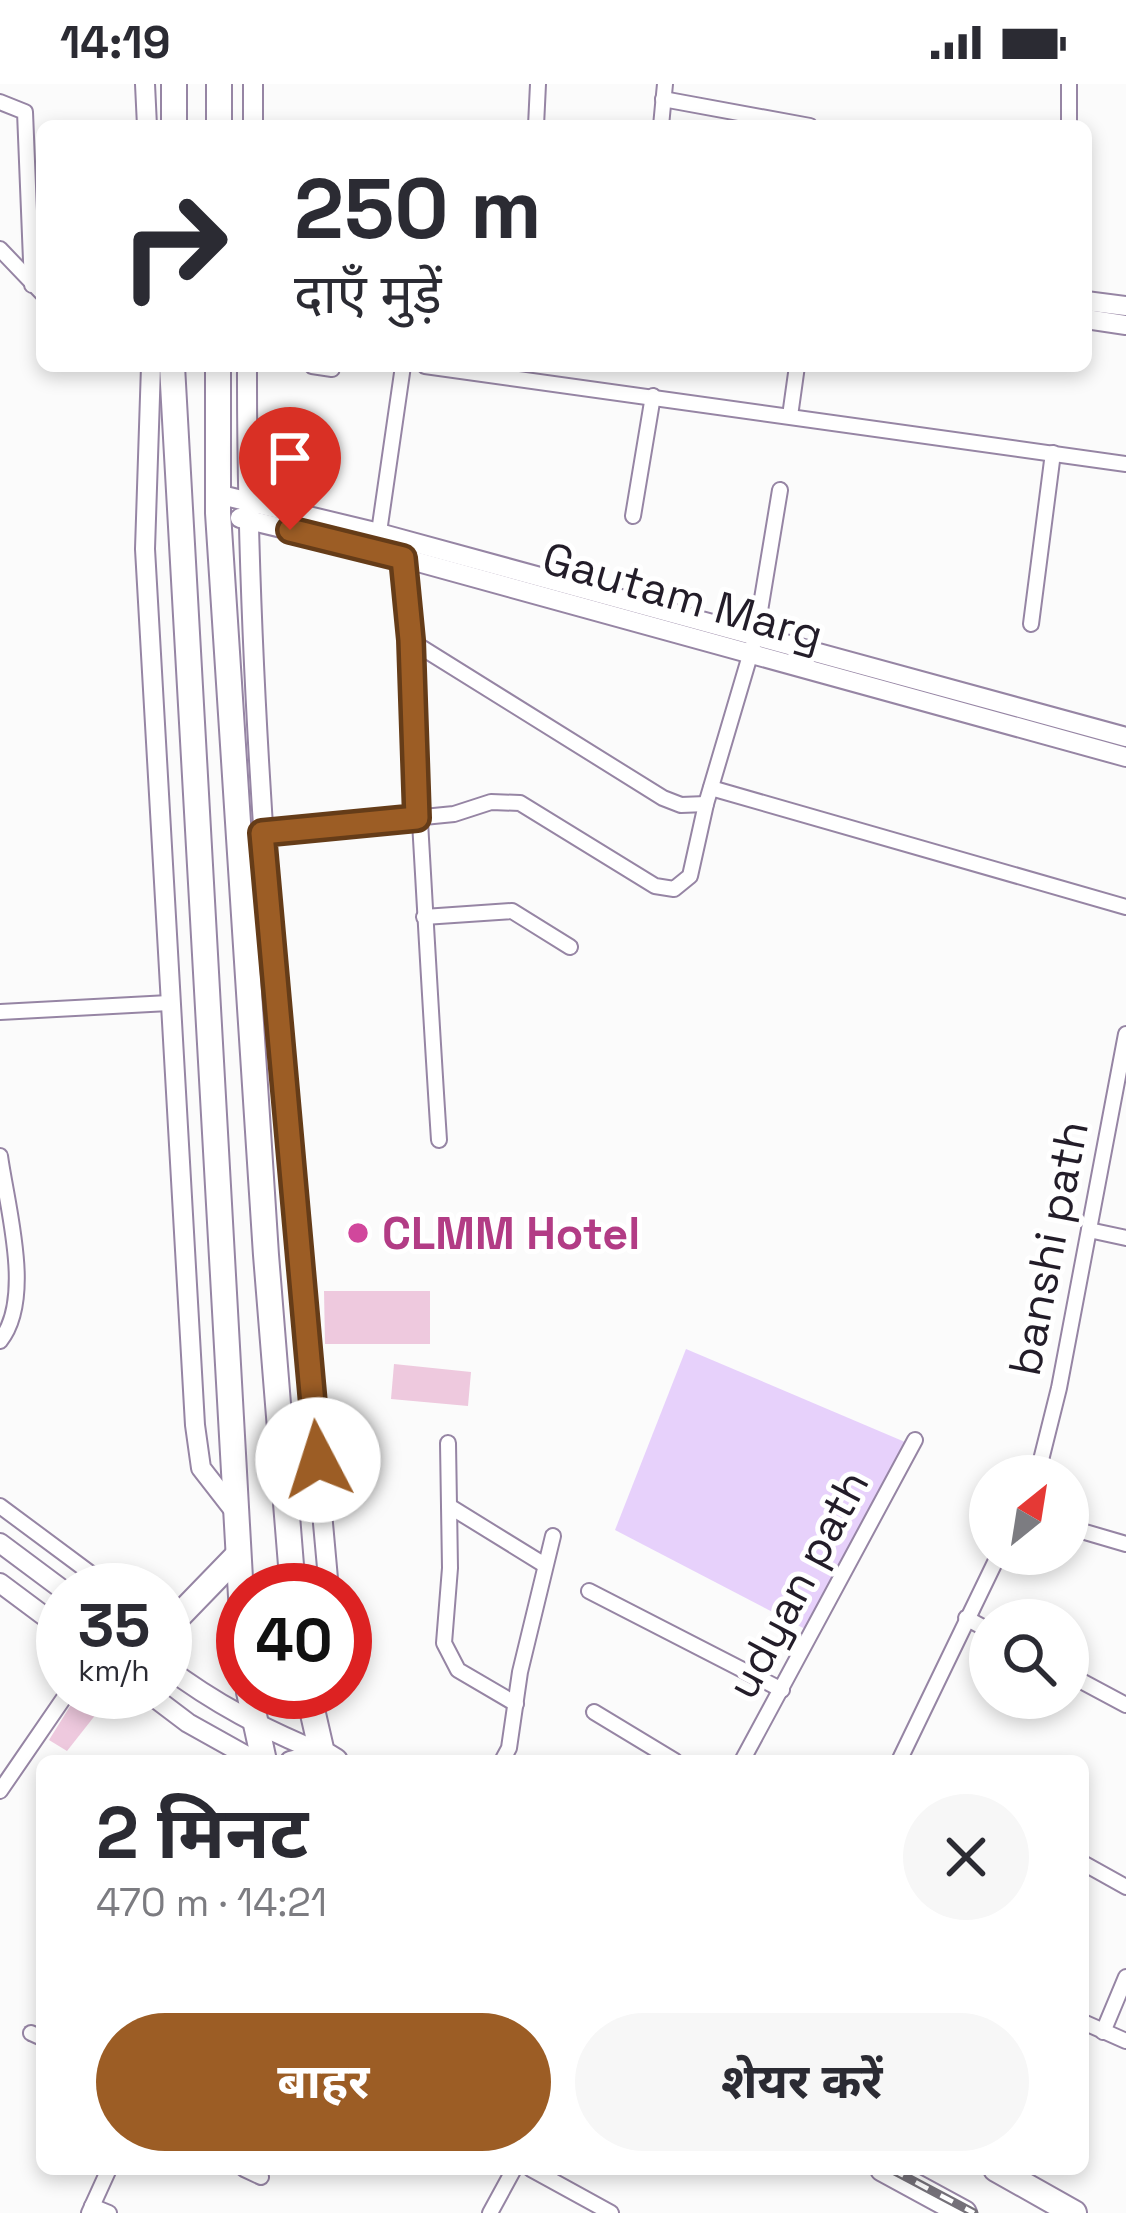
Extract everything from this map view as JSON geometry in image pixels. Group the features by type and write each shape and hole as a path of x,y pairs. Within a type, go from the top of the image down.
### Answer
{"highway":[{"path":"174,84 174,120"},
{"path":"219,84 219,120"},
{"path":"157,372 239,1563"},
{"path":"218,372 217,504 291,1563"},
{"path":"192,1602 238,1555"},
{"path":"253,1719 259,1755"},
{"path":"316,1719 327,1755"},
{"path":"894,2175 964,2213"},
{"path":"1007,2175 1074,2213"}],"street":[{"path":"145,84 147,120"},
{"path":"253,84 253,120"},
{"path":"536,120 538,84"},
{"path":"1069,84 1069,120"},
{"path":"664,92 784,120"},
{"path":"0,102 25,112 36,274"},
{"path":"0,249 36,288"},
{"path":"1092,302 1126,306"},
{"path":"1092,320 1126,325"},
{"path":"157,372 145,549 169,1003 201,1468 236,1513"},
{"path":"247,372 247,511 262,833 327,1563"},
{"path":"378,542 403,372"},
{"path":"471,372 1126,464"},
{"path":"790,416 796,372"},
{"path":"633,516 653,396"},
{"path":"1031,624 1053,453"},
{"path":"262,833 454,814 491,802 520,803 655,886 674,889 690,876 710,788 756,635 780,490"},
{"name":"Gautam Marg","path":"217,504 378,542 749,656 1126,757"},
{"path":"439,1139 402,549 756,635 1126,737"},
{"path":"411,640 663,798 681,805 706,804"},
{"path":"710,788 1126,907"},
{"path":"424,916 512,911 570,946"},
{"path":"0,1012 169,1003"},
{"name":"banshi path","path":"1042,1455 1118,1117 1126,1034"},
{"path":"0,1156 18,1284 11,1328 0,1341"},
{"path":"1089,1230 1126,1238"},
{"path":"0,1271 18,1284"},
{"name":"udyan path","path":"745,1755 915,1440"},
{"path":"448,1444 450,1568 444,1643 458,1670 516,1704"},
{"path":"449,1506 543,1564"},
{"path":"0,1507 76,1563"},
{"path":"1089,1534 1126,1544"},
{"path":"505,1755 543,1564 553,1536"},
{"path":"0,1544 36,1570"},
{"path":"902,1755 988,1575"},
{"path":"0,1583 36,1610"},
{"path":"589,1591 782,1690"},
{"path":"1089,1685 1126,1705"},
{"path":"192,1687 254,1725 323,1755"},
{"path":"594,1712 665,1755"},
{"path":"0,1791 49,1719"},
{"path":"183,1719 249,1755"},
{"path":"1089,1866 1126,1887"},
{"path":"1103,2032 1126,1977"},
{"path":"1089,2024 1126,2041"},
{"path":"106,2175 90,2210 109,2213"},
{"path":"490,2213 511,2175"},
{"path":"542,2175 611,2213"}],"shaded area":[{"path":"686,1349 905,1442 807,1630 615,1530"}],"building":[{"path":"324,1291 430,1291 430,1344 325,1344"},
{"path":"394,1364 471,1372 468,1406 391,1399"},
{"path":"62,1719 92,1719 67,1751 49,1740"}],"railway":[{"path":"902,2175 974,2213"}],"place":[{"name":"CLMM Hotel","path":"358,1233"}],"route":[{"path":"290,530 403,558 416,745 417,818 262,833 318,1460"}]}
